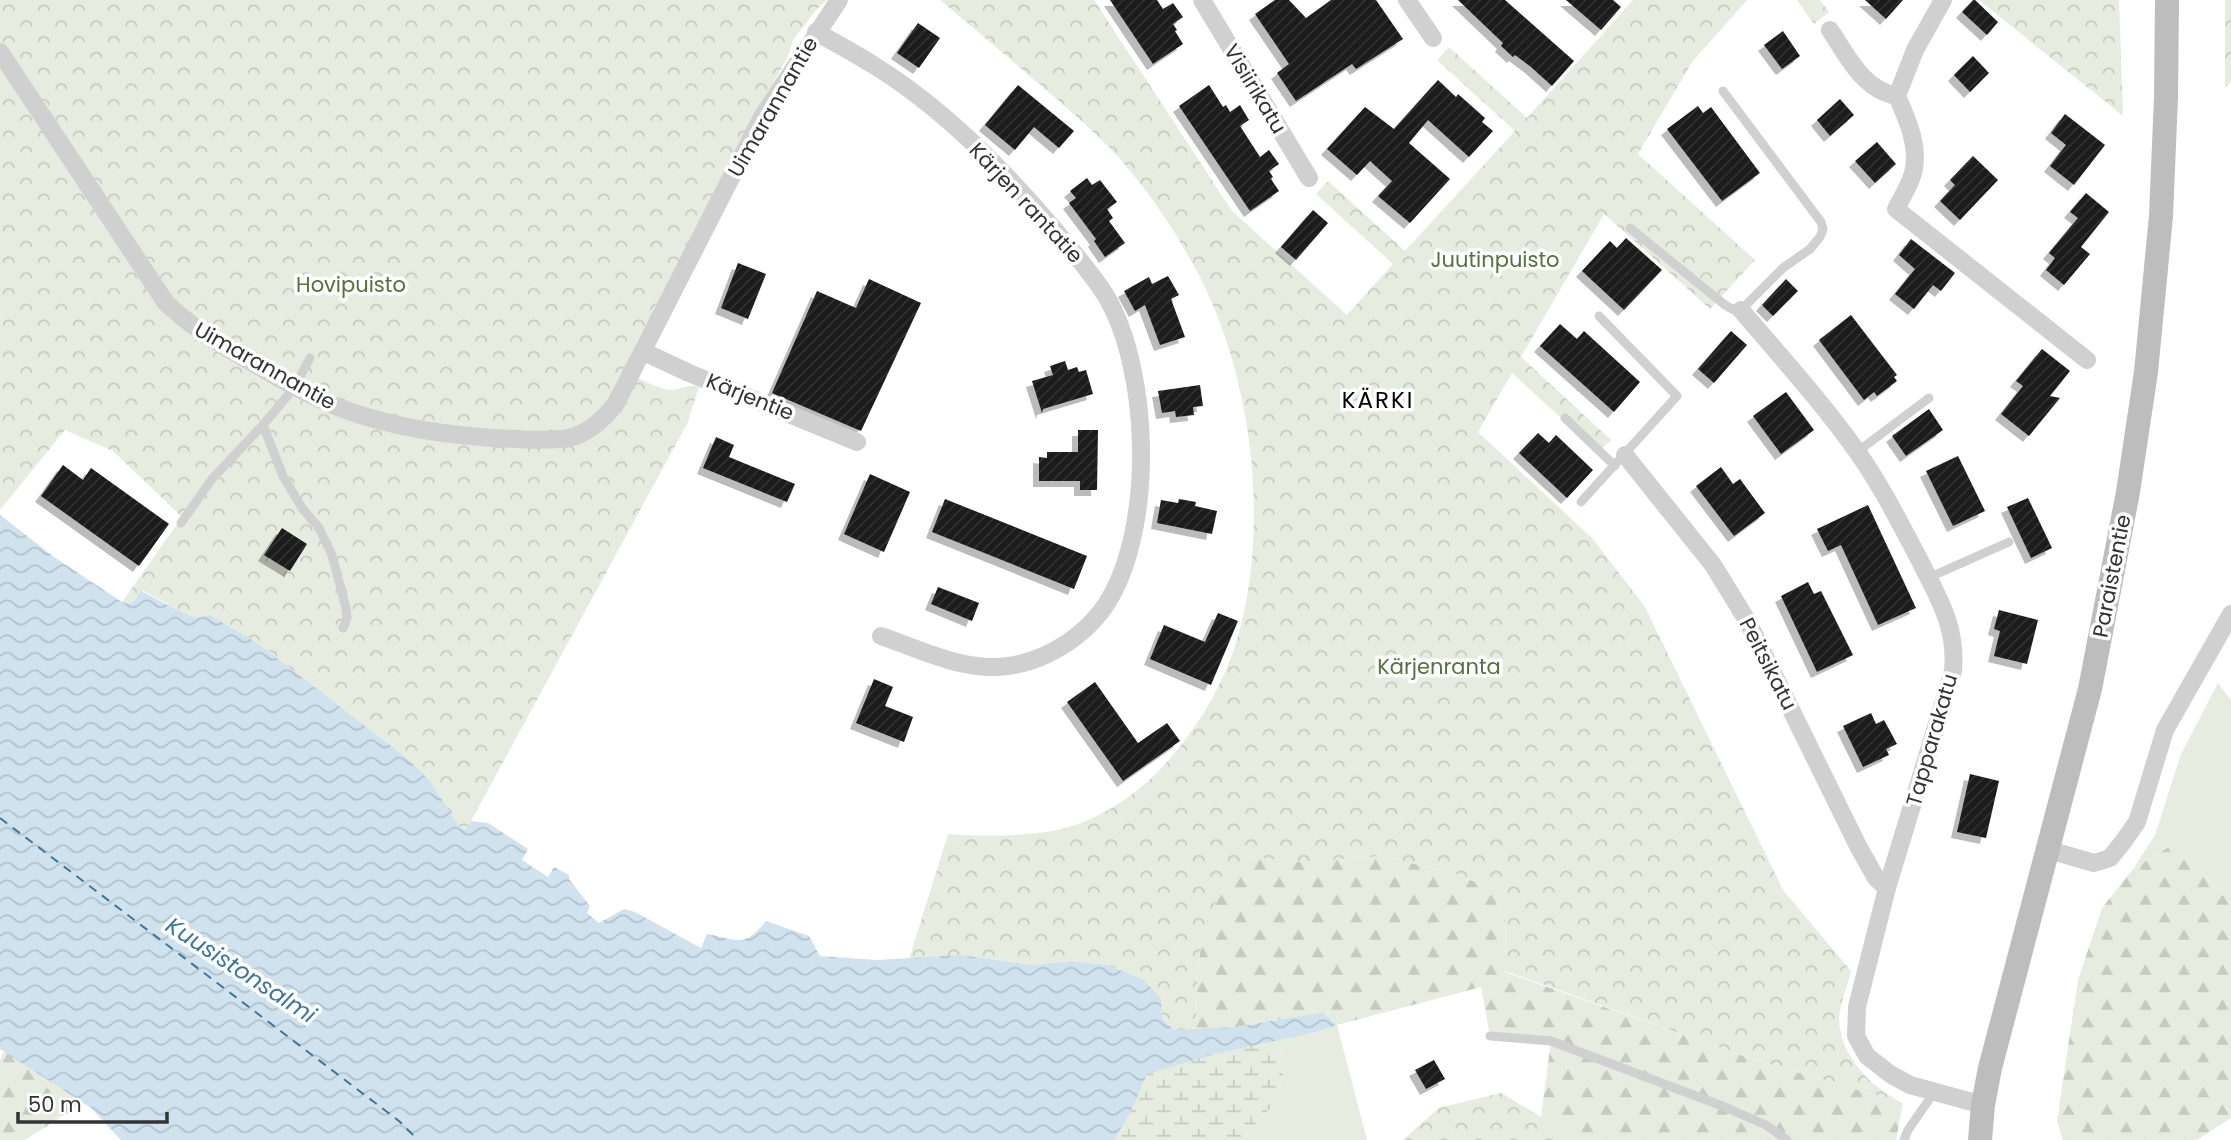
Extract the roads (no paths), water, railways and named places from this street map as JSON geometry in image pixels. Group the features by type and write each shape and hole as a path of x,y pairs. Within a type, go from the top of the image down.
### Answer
{"main road":[{"name":"Paraistentie","path":"1980,1140 1990,1068 2090,689 2128,492 2146,372 2161,216 2167,0"}],"street":[{"name":"Uimarannantie","path":"0,52 166,303 200,333 294,387 344,410 396,424 467,438 544,440 570,438 591,429 603,420 615,405 762,117 839,0"},
{"name":"Visiirikatu","path":"1202,0 1309,177"},
{"path":"1407,0 1433,38"},
{"path":"1943,0 1915,50 1897,96 1916,153 1913,174 1896,209 2087,360"},
{"path":"1830,30 1868,82 1882,93 1897,96"},
{"name":"Kärjen rantatie","path":"816,32 876,66 916,95 962,134 1027,198 1065,242 1107,298 1120,328 1133,371 1141,421 1140,485 1127,555 1110,598 1098,614 1067,643 1028,662 981,667 958,664 881,636"},
{"name":"Tapparakatu","path":"1741,310 1819,401 1857,452 1897,518 1950,624 1955,651 1953,671 1887,888 1857,1007 1856,1035 1867,1056 1889,1074 1910,1085 1983,1105"},
{"name":"Kärjentie","path":"644,352 858,442"},
{"name":"Peitsikatu","path":"1620,460 1713,565 1748,622 1858,846 1876,878 1887,888"},
{"path":"2049,850 2094,863 2110,858 2123,842 2137,822 2165,730 2231,614"}],"lane":[{"path":"1630,228 1734,310 1741,310 1783,268 1810,249 1820,237 1821,222 1723,92"},
{"path":"1581,502 1677,396 1599,316"},
{"path":"181,523 212,479 263,425 294,387 310,358"},
{"path":"1857,452 1929,398"},
{"path":"1565,418 1620,460"},
{"path":"263,425 283,476 302,508 318,528 332,555 346,608 347,618 343,628"},
{"path":"1928,578 2009,542"},
{"path":"1490,1036 1551,1041 1725,1107 1766,1125 1787,1140"},
{"path":"1904,1140 1935,1091"}],"water":[{"name":"Kuusistonsalmi","path":"0,515 54,557 122,602 133,603 142,589 181,612 197,618 209,615 251,639 407,758 431,782 459,826 465,830 471,821 488,823 528,849 522,860 548,877 554,867 569,875 569,879 590,906 587,913 599,923 624,909 635,912 701,948 707,934 733,940 746,939 766,921 809,936 820,956 877,960 961,955 1032,965 1071,961 1108,965 1144,980 1161,998 1162,1018 1174,1030 1236,1027 1322,1012 1337,1025 1214,1054 1147,1074 1132,1109 1114,1140 121,1140 91,1108 0,1049"}],"district":[{"name":"KÄRKI","path":"1378,400"}],"park label":[{"name":"Juutinpuisto","path":"1495,260"},
{"name":"Hovipuisto","path":"351,285"},
{"name":"Kärjenranta","path":"1439,667"}]}
